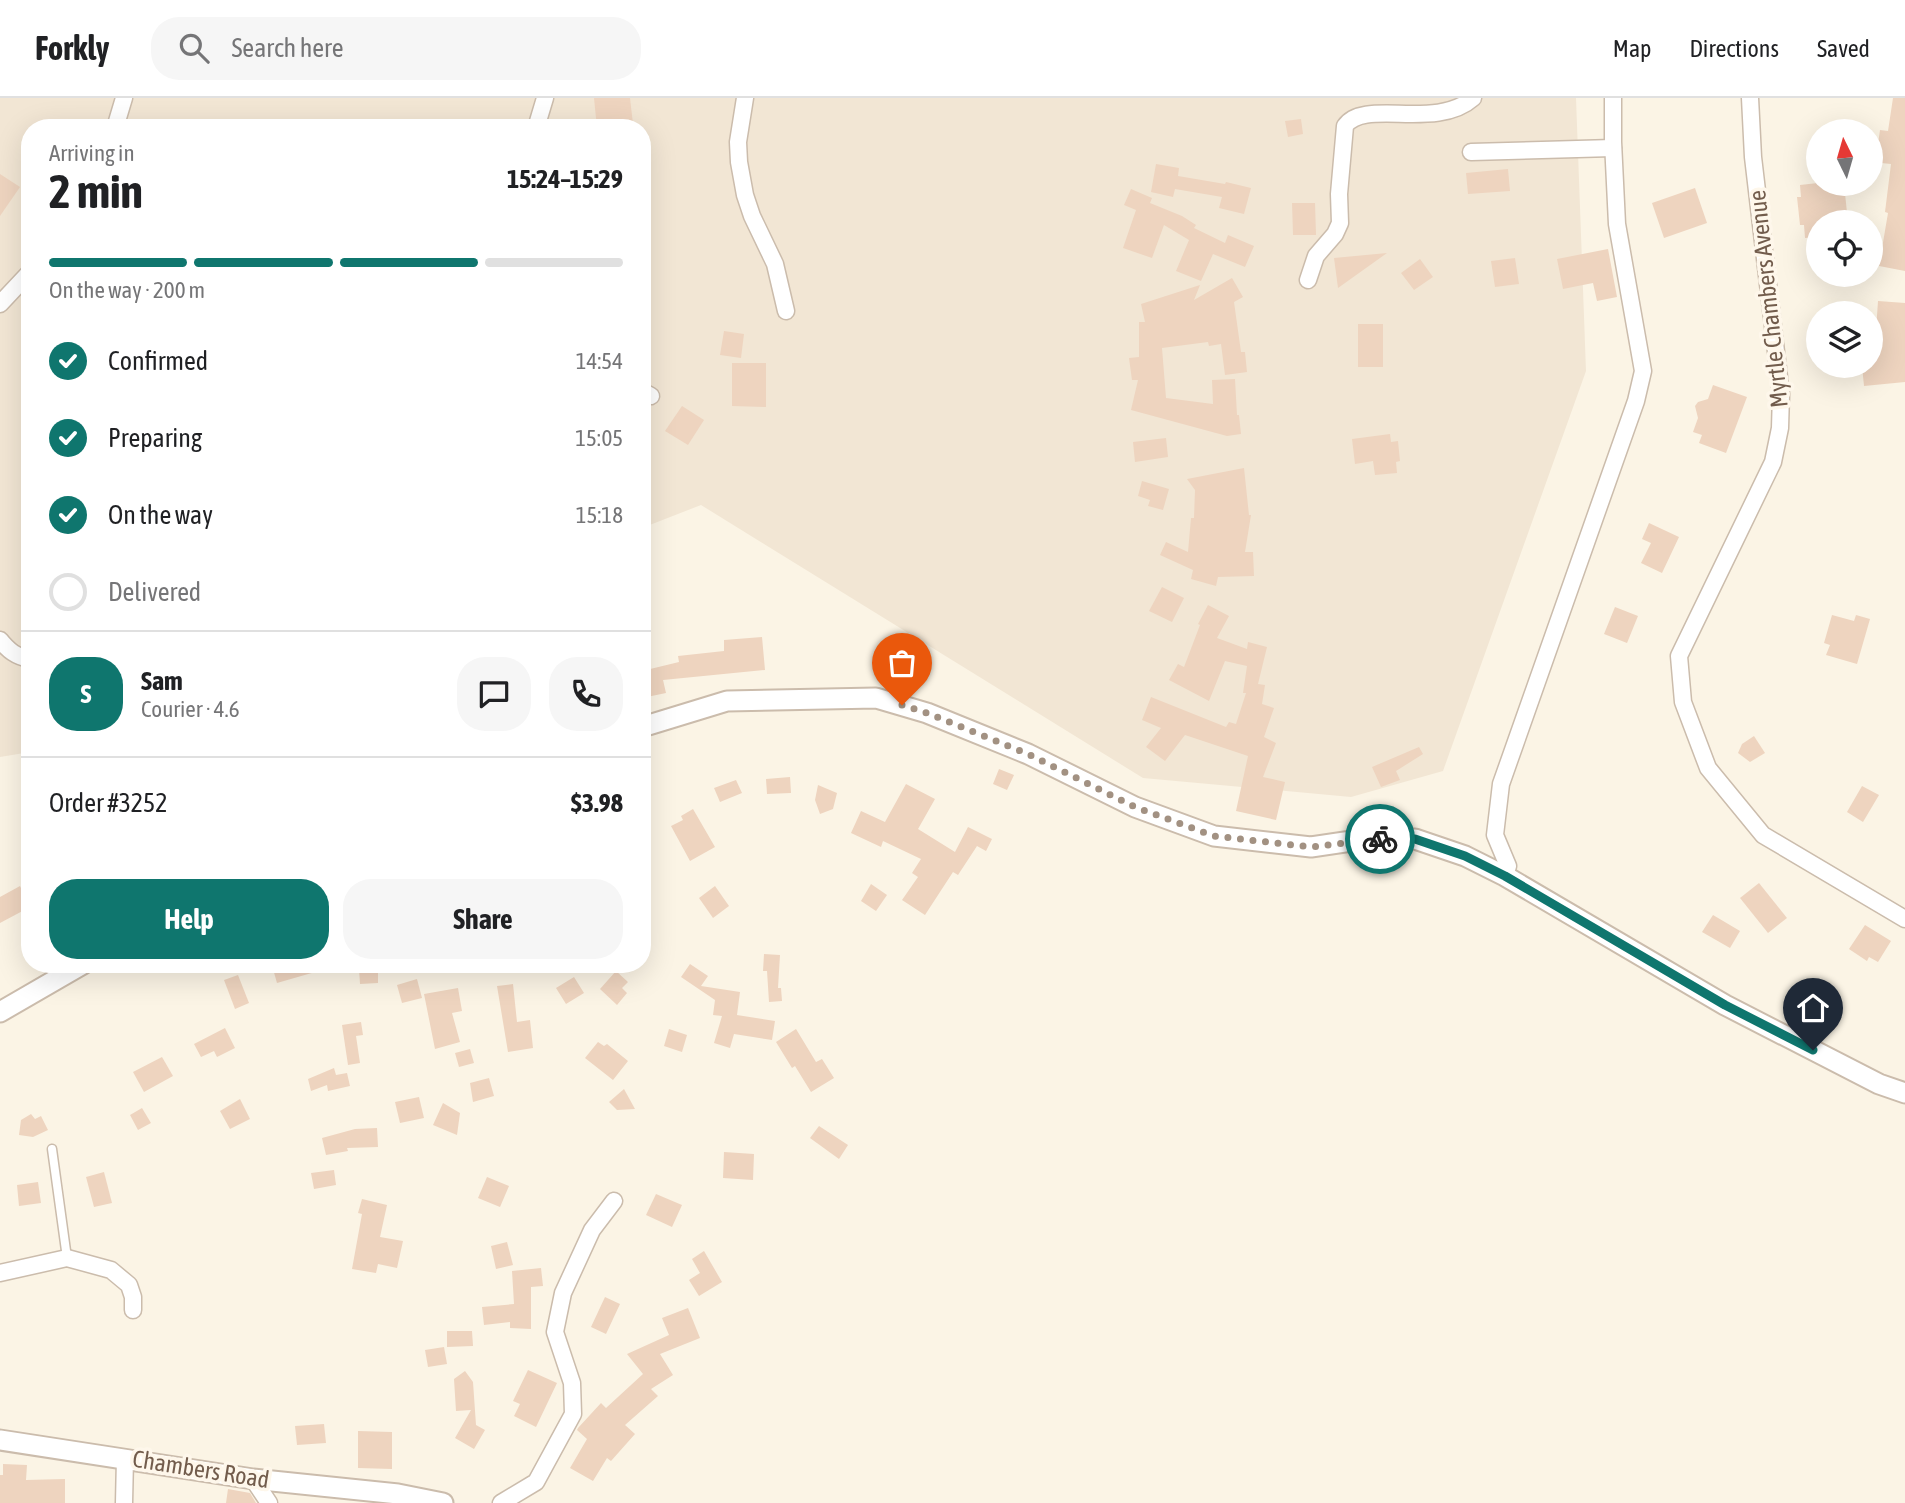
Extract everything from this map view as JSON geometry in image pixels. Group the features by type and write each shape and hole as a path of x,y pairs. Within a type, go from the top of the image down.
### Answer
{"street":[{"path":"118,119 124,98"},
{"path":"539,119 545,98"},
{"path":"745,98 738,142 738,162 752,216 775,264 786,311"},
{"path":"1308,281 1316,257 1335,234 1340,223 1339,194 1345,126 1349,118 1366,109 1444,112 1464,106 1473,98"},
{"path":"1505,876 1508,866 1495,835 1500,784 1636,401 1643,371 1617,224 1613,98"},
{"name":"Myrtle Chambers Avenue","path":"1750,98 1753,156 1781,394 1780,428 1773,462 1679,656 1683,702 1708,768 1763,835 1905,919"},
{"path":"1471,152 1613,148"},
{"path":"0,304 21,282"},
{"path":"0,640 8,650 21,657"},
{"path":"651,724 727,701 876,698 940,718 1028,754 1135,807 1214,836 1311,847 1364,839 1415,839 1465,856 1505,876 1725,1005 1879,1084 1905,1093"},
{"path":"0,1012 67,973"},
{"path":"501,1503 536,1482 573,1415 572,1383 555,1332 563,1293 592,1230 614,1201"},
{"path":"0,1273 67,1258 111,1270 129,1285 133,1310"},
{"name":"Chambers Road","path":"0,1440 253,1479 398,1494 443,1503"},
{"path":"124,1503 125,1458"},
{"path":"253,1479 269,1503"}],"lane":[{"path":"52,1149 67,1258"}],"shaded area":[{"path":"0,98 1576,98 1586,371 1443,771 1351,797 1143,778 701,505 651,524 651,119 21,119 21,754 0,757"}],"building":[{"path":"594,98 630,98 632,119 596,119"},
{"path":"1893,98 1905,98 1905,271 1883,267 1883,242 1888,213 1885,212 1891,164 1883,163 1883,130 1888,131"},
{"path":"1301,119 1303,134 1288,137 1285,121"},
{"path":"1156,164 1179,168 1178,176 1251,188 1244,214 1219,208 1222,197 1175,189 1173,197 1151,192"},
{"path":"1508,169 1510,191 1468,194 1466,173"},
{"path":"0,174 20,187 0,216"},
{"path":"1806,184 1806,196 1845,196 1847,210 1806,210 1806,238 1804,225 1800,225 1797,197 1801,197 1800,185"},
{"path":"1695,188 1707,223 1664,238 1652,203"},
{"path":"1131,189 1152,198 1150,203 1182,216 1196,225 1194,228 1225,243 1228,235 1254,246 1245,267 1213,254 1201,281 1176,271 1189,240 1164,225 1152,258 1123,248 1136,210 1124,205"},
{"path":"1292,203 1315,203 1316,235 1293,235"},
{"path":"1608,249 1617,297 1597,301 1593,283 1563,289 1557,259"},
{"path":"1387,253 1338,288 1334,258"},
{"path":"1515,258 1519,284 1495,287 1491,261"},
{"path":"1420,259 1433,277 1414,290 1401,273"},
{"path":"1232,278 1243,297 1234,302 1241,352 1245,352 1247,372 1225,375 1221,344 1209,346 1208,342 1162,348 1166,398 1213,404 1212,380 1235,379 1241,434 1227,436 1131,410 1138,380 1132,380 1129,358 1139,357 1139,322 1145,322 1141,304 1200,285 1194,300"},
{"path":"1883,301 1905,303 1905,382 1864,386 1863,378 1883,378"},
{"path":"1358,324 1383,324 1383,367 1358,367"},
{"path":"724,331 744,334 741,358 720,355"},
{"path":"732,363 766,363 766,407 732,406"},
{"path":"1713,385 1747,397 1726,453 1699,443 1702,435 1693,432 1698,418 1695,406 1708,399"},
{"path":"682,406 704,420 688,445 665,431"},
{"path":"1390,434 1391,442 1398,441 1400,461 1396,462 1397,473 1375,475 1373,461 1355,464 1352,439"},
{"path":"1166,438 1168,457 1135,462 1133,442"},
{"path":"1244,468 1251,515 1245,552 1253,552 1254,576 1218,577 1216,586 1191,579 1193,570 1160,555 1166,542 1188,552 1191,518 1194,518 1195,490 1187,479"},
{"path":"1142,481 1169,489 1163,510 1148,506 1150,500 1138,496"},
{"path":"1649,523 1679,537 1662,573 1641,563 1651,543 1642,539"},
{"path":"1162,587 1184,598 1172,622 1149,611"},
{"path":"1208,605 1229,616 1217,638 1247,649 1248,642 1267,647 1258,684 1265,685 1262,704 1274,708 1264,737 1276,743 1263,777 1285,782 1276,820 1236,811 1248,756 1185,735 1165,761 1146,747 1161,728 1142,720 1151,697 1226,727 1229,722 1236,724 1246,693 1243,693 1247,666 1225,661 1209,701 1169,680 1178,664 1184,667 1200,625 1198,624"},
{"path":"1615,607 1638,616 1627,643 1604,634"},
{"path":"1832,615 1854,621 1856,615 1870,619 1857,664 1826,655 1830,645 1824,643"},
{"path":"762,637 765,670 663,680 666,693 651,696 651,669 679,662 678,656 724,651 724,640"},
{"path":"1754,736 1765,753 1750,762 1738,753 1742,744"},
{"path":"1419,747 1423,754 1396,771 1400,780 1381,787 1372,767"},
{"path":"999,769 1014,775 1007,790 993,784"},
{"path":"790,777 791,793 767,794 766,779"},
{"path":"736,780 742,793 720,802 714,788"},
{"path":"906,784 935,799 918,829 955,852 968,827 992,839 986,851 977,846 958,875 953,872 925,915 902,900 918,877 912,873 921,859 883,841 881,847 851,833 861,811 885,822"},
{"path":"818,785 837,793 833,809 820,814 815,800"},
{"path":"1862,786 1879,795 1863,822 1847,812"},
{"path":"693,809 715,847 690,861 671,826 683,820 681,816"},
{"path":"1759,883 1787,918 1768,933 1740,898"},
{"path":"871,884 887,895 876,911 861,901"},
{"path":"20,886 21,912 0,923 0,897"},
{"path":"715,886 729,906 713,918 699,898"},
{"path":"1713,915 1740,931 1730,948 1702,932"},
{"path":"1865,925 1891,941 1878,962 1869,957 1867,961 1849,949"},
{"path":"764,954 780,955 778,988 781,988 782,1001 769,1002 767,971 763,971"},
{"path":"690,964 708,976 701,986 740,992 737,1015 775,1021 772,1040 734,1034 730,1048 714,1043 722,1016 713,1015 715,1000 681,977"},
{"path":"274,973 312,973 277,983"},
{"path":"359,973 378,973 378,983 360,984"},
{"path":"614,973 618,973 628,982 622,988 627,993 617,1005 600,989"},
{"path":"238,975 249,1003 235,1009 224,980"},
{"path":"574,977 584,993 566,1004 556,988"},
{"path":"417,979 422,998 402,1003 397,985"},
{"path":"513,984 517,1022 530,1020 533,1048 508,1052 497,986"},
{"path":"458,988 462,1011 452,1013 460,1042 435,1049 424,994"},
{"path":"361,1022 363,1035 356,1036 360,1063 348,1065 342,1025"},
{"path":"225,1028 235,1048 217,1057 214,1051 201,1057 194,1044"},
{"path":"669,1029 687,1035 682,1052 664,1046"},
{"path":"796,1029 816,1062 822,1059 834,1078 811,1092 776,1042"},
{"path":"598,1042 604,1046 607,1044 628,1061 613,1080 585,1058"},
{"path":"470,1049 474,1063 459,1067 455,1053"},
{"path":"162,1057 173,1076 144,1092 133,1072"},
{"path":"334,1068 336,1075 347,1073 350,1086 328,1091 327,1085 311,1091 308,1079"},
{"path":"489,1078 494,1096 473,1102 470,1083"},
{"path":"624,1089 635,1109 617,1110 609,1102"},
{"path":"419,1097 424,1118 400,1123 395,1102"},
{"path":"240,1099 250,1119 230,1129 220,1111"},
{"path":"443,1103 460,1113 457,1135 433,1125"},
{"path":"142,1108 151,1123 138,1130 130,1115"},
{"path":"31,1114 35,1119 41,1116 48,1130 33,1137 19,1135 21,1120"},
{"path":"819,1126 848,1145 839,1159 810,1138"},
{"path":"377,1128 378,1147 347,1148 348,1151 326,1155 322,1138 355,1129"},
{"path":"724,1152 754,1154 753,1180 723,1178"},
{"path":"334,1170 336,1185 314,1189 311,1173"},
{"path":"104,1172 112,1203 94,1207 86,1177"},
{"path":"487,1177 509,1186 500,1207 478,1198"},
{"path":"38,1182 41,1203 19,1206 17,1185"},
{"path":"656,1194 682,1205 672,1227 646,1215"},
{"path":"362,1199 387,1205 380,1237 403,1241 397,1268 378,1264 376,1273 352,1269 362,1214 358,1213"},
{"path":"507,1242 513,1265 496,1269 491,1246"},
{"path":"704,1251 722,1282 699,1296 689,1280 700,1273 692,1259"},
{"path":"541,1268 543,1286 531,1287 531,1329 510,1328 510,1322 484,1325 482,1307 514,1304 512,1271"},
{"path":"605,1297 620,1304 606,1334 591,1327"},
{"path":"688,1308 700,1338 660,1354 673,1375 651,1389 658,1396 625,1425 635,1434 611,1461 607,1458 593,1481 570,1468 587,1439 578,1428 601,1403 606,1408 643,1374 627,1354 669,1335 662,1318"},
{"path":"447,1331 472,1331 473,1346 447,1347"},
{"path":"444,1347 447,1364 428,1367 425,1350"},
{"path":"528,1370 557,1383 536,1427 514,1416 520,1404 513,1401"},
{"path":"465,1371 473,1382 476,1425 485,1430 474,1449 455,1438 471,1410 456,1411 454,1379"},
{"path":"324,1424 326,1443 297,1445 295,1426"},
{"path":"358,1431 392,1432 392,1469 358,1468"},
{"path":"3,1464 27,1465 26,1480 65,1479 65,1503 0,1503 0,1475 3,1475"},
{"path":"228,1489 250,1493 256,1503 226,1503"}],"way so far":[{"path":"902,705 1028,754 1135,807 1214,836 1311,847 1380,839"}],"route":[{"path":"1380,839 1415,839 1465,856 1505,876 1725,1005 1813,1050"}]}
